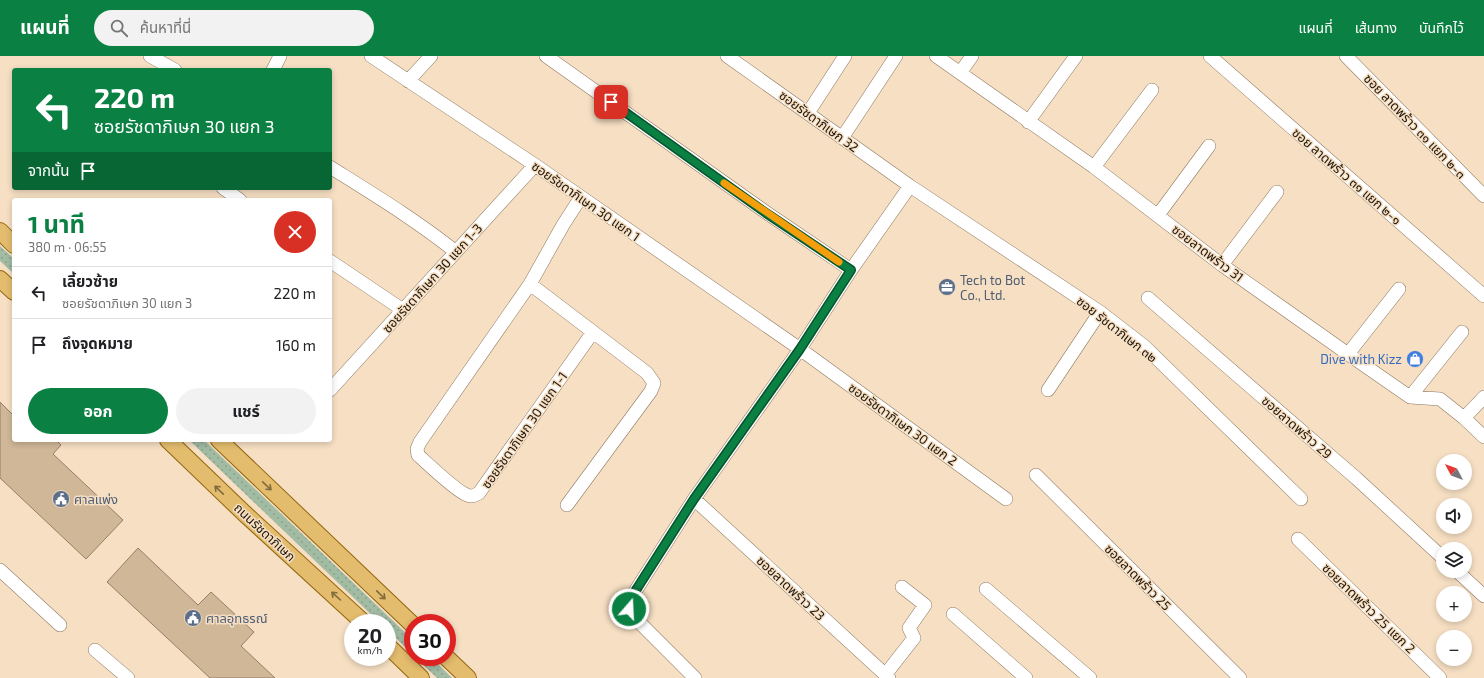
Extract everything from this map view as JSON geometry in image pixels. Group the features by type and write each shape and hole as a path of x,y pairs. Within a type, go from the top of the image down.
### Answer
{"main road":[{"path":"0,231 12,243"},
{"path":"0,279 12,290"},
{"name":"ถนนรัชดาภิเษก","path":"170,442 244,513 354,614"},
{"path":"221,442 404,616"},
{"path":"396,654 421,678"},
{"path":"455,666 468,678"}],"street":[{"path":"150,56 171,68"},
{"path":"274,68 280,56"},
{"name":"ซอยรัชดาภิเษก 30 แยก 1","path":"371,56 535,165 800,349"},
{"path":"408,81 432,56"},
{"path":"546,56 766,213 851,270"},
{"name":"ซอยรัชดาภิเษก 32","path":"727,56 910,186"},
{"path":"808,113 845,56"},
{"path":"842,138 896,56"},
{"name":"ซอยลาดพร้าว 31","path":"936,56 1094,167 1222,264 1348,354 1410,396 1440,399 1464,418 1484,437"},
{"path":"960,73 972,56"},
{"path":"1028,122 1076,56"},
{"name":"ซอย ลาดพร้าว ๓๑ แยก ๒-๑","path":"1210,56 1484,296"},
{"name":"ซอย ลาดพร้าว ๓๑ แยก ๒-๓","path":"1346,56 1484,196"},
{"path":"1094,167 1152,90"},
{"path":"1158,215 1209,146"},
{"name":"ซอยรัชดาภิเษก 30 แยก 1-3","path":"332,388 535,165"},
{"path":"332,168 400,212 456,252"},
{"path":"695,678 633,616 629,609 629,601 694,499 800,349 851,270 910,186"},
{"name":"ซอย รัชดาภิเษก ๓๒","path":"910,186 1100,312 1144,346 1301,499"},
{"path":"226,190 237,198"},
{"path":"1222,264 1276,192"},
{"name":"ซอยรัชดาภิเษก 30 แยก 1-1","path":"581,197 563,225 530,284 420,442 417,449 418,455 457,489 467,496 475,496 479,493 593,332"},
{"path":"332,262 402,310"},
{"path":"530,284 647,373 654,383 651,391 567,505"},
{"path":"1348,354 1399,289"},
{"name":"ซอยลาดพร้าว 29","path":"1148,298 1356,478 1436,552"},
{"path":"1048,390 1100,312"},
{"path":"1410,396 1462,332"},
{"name":"ซอยรัชดาภิเษก 30 แยก 2","path":"800,349 1006,499"},
{"path":"1464,418 1484,397"},
{"name":"ซอยลาดพร้าว 25","path":"1036,475 1240,678"},
{"name":"ซอยลาดพร้าว 23","path":"694,499 887,676"},
{"name":"ซอยลาดพร้าว 25 แยก 2","path":"1298,539 1440,678"},
{"path":"0,570 60,625"},
{"path":"1465,578 1484,596"},
{"path":"887,676 914,638 909,628 925,605 902,587"},
{"path":"986,589 1090,678"},
{"path":"953,614 1026,678"},
{"path":"96,650 128,678"}],"green space":[{"path":"0,246 12,257 12,272 0,261"},
{"path":"191,442 206,442 386,614 371,614"},
{"path":"396,624 404,631 404,646 396,638"},
{"path":"424,666 440,666 452,678 437,678"}],"building":[{"name":"ศาลแพ่ง","path":"0,402 12,414 12,442 58,442 61,445 53,454 123,520 86,559 0,478"},
{"name":"ศาลอุทธรณ์","path":"138,548 198,605 211,592 254,632 241,646 275,678 210,678 107,582"}],"slow traffic":[{"path":"724,183 839,262"}],"place":[{"name":"Tech to Bot Co., Ltd.","path":"947,287"},
{"name":"Dive with Kizz","path":"1415,359"},
{"name":"ศาลแพ่ง","path":"61,499"},
{"name":"ศาลอุทธรณ์","path":"193,618"}],"route":[{"path":"611,102 766,213 851,270 800,349 694,499 629,601 629,609"}]}
